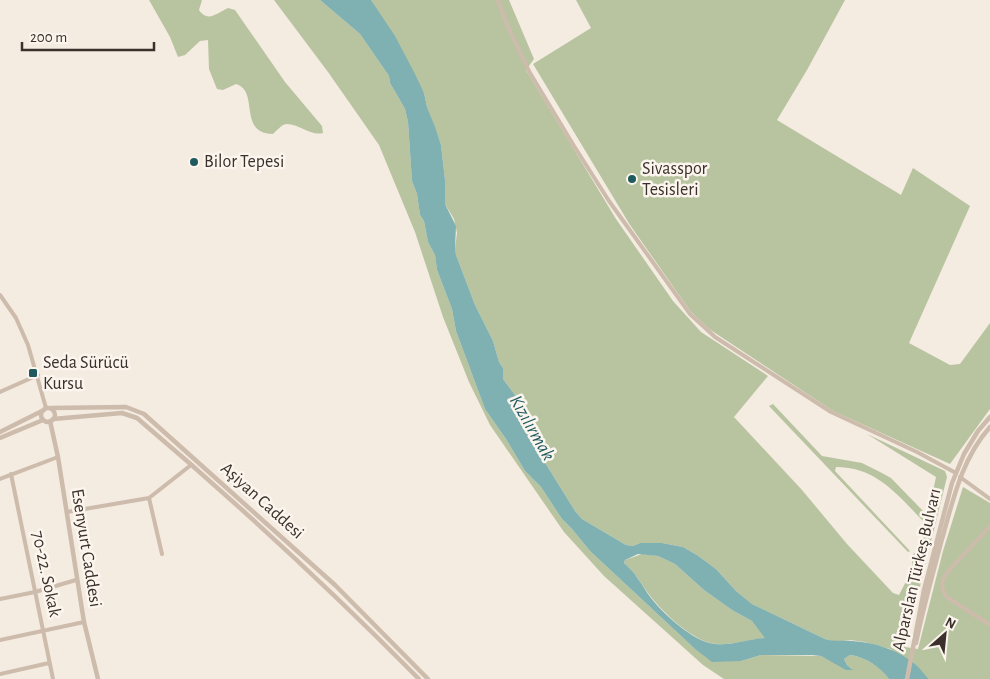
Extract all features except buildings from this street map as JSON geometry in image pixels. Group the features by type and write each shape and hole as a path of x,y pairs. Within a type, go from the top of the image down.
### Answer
{"street":[{"path":"498,0 526,66 574,146 609,201 690,314 715,337 830,412 917,452 956,473"},
{"path":"0,296 16,318 28,345 47,409"},
{"path":"0,392 38,375"},
{"name":"Aşiyan Caddesi","path":"47,409 126,406 144,414 335,585 428,679"},
{"path":"0,438 43,420 41,414 47,409"},
{"path":"0,432 47,409"},
{"name":"Esenyurt Caddesi","path":"47,409 54,413 51,420 67,512 76,580 98,679"},
{"name":"Aşiyan Caddesi","path":"43,420 122,412 137,418 344,604 419,679"},
{"name":"Alparslan Türkeş Bulvarı","path":"908,679 931,560 952,483 964,454 990,417"},
{"name":"Alparslan Türkeş Bulvarı","path":"916,636 960,477 965,465 990,427"},
{"path":"0,479 58,457"},
{"path":"67,512 149,498 191,465"},
{"name":"70-22. Sokak","path":"11,474 53,679"},
{"path":"960,477 990,498"},
{"path":"149,498 162,554"},
{"path":"990,526 945,575 941,584 942,590 948,597 990,625"},
{"path":"0,599 35,592 76,580"},
{"path":"0,640 84,622"},
{"path":"0,674 50,663"}],"green space":[{"path":"149,0 202,0 199,10 206,16 213,16 228,8 235,10 285,82 322,126 323,133 313,133 287,124 283,125 273,134 262,132 255,127 247,95 243,88 236,84 223,90 217,89 209,69 208,40 200,41 185,55 178,57 170,37"},
{"path":"274,0 320,0 360,34 389,76 390,83 405,109 408,122 412,181 417,194 420,215 424,221 428,242 435,255 437,270 452,309 456,331 485,409 525,471 541,487 562,519 590,551 694,648 741,661 761,655 821,656 846,669 852,669 844,659 850,655 872,663 889,679 724,679 703,665 604,576 564,532 490,425 469,382 443,317 415,232 379,145 328,72"},
{"path":"371,0 509,0 534,59 526,70 616,219 673,301 701,332 768,376 734,417 802,490 847,544 893,593 899,595 912,570 912,555 921,548 936,477 867,434 945,471 947,477 905,647 918,649 943,551 963,487 990,503 990,679 929,679 890,649 865,642 850,640 836,642 825,639 752,604 736,591 716,569 683,547 662,543 626,545 582,519 544,461 523,419 518,399 503,379 503,368 499,362 493,341 475,305 456,255 457,233 454,219 445,204 445,180 441,145 424,93"},
{"path":"576,0 845,0 777,120 901,195 913,168 970,206 909,343 950,365 960,364 990,323 990,409 950,464 833,411 709,329 691,312 630,225 533,64 591,28"},
{"path":"773,404 822,456 862,463 891,478 924,512 923,521 895,492 874,477 850,468 836,467 835,471 910,551 908,552 769,406"},
{"path":"642,554 658,556 675,564 704,590 732,610 752,621 766,638 717,644 698,638 688,632 669,617 624,563 625,560"}],"water":[{"name":"Kızılırmak","path":"320,0 371,0 395,36 415,74 424,93 441,145 445,180 445,204 456,226 456,255 475,305 493,341 499,362 503,368 503,379 518,399 523,419 544,461 582,519 626,545 662,543 683,547 716,569 736,591 752,604 825,639 868,643 894,651 916,665 929,679 889,679 872,663 850,655 844,659 853,670 846,670 821,656 812,655 761,655 741,661 712,662 694,648 590,551 562,519 541,487 525,471 485,409 456,331 452,309 437,270 435,255 428,242 424,221 420,215 417,194 412,181 408,122 405,109 390,83 389,76 360,34","holes":["638,554 658,556 675,564 704,590 732,610 752,621 765,638 728,644 715,644 697,638 678,625 654,601 624,563 625,560"]}],"place":[{"name":"Bilor Tepesi","path":"194,162"},
{"name":"Sivasspor Tesisleri","path":"632,179"},
{"name":"Seda Sürücü Kursu","path":"33,373"}]}
